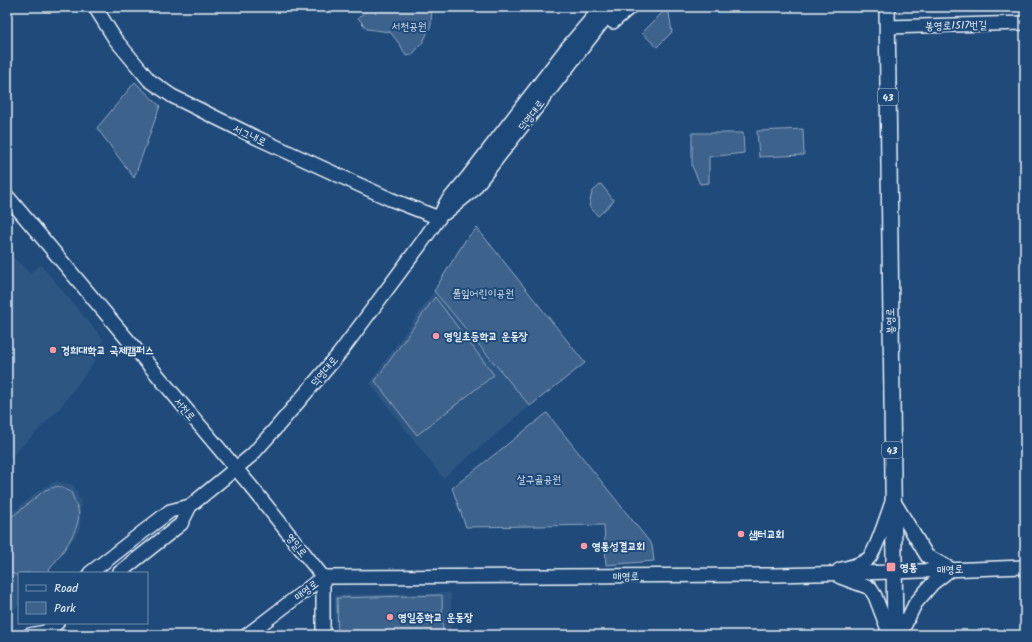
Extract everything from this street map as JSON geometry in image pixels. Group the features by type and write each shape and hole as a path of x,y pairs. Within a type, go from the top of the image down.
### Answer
{"main road":[{"name":"봉영로","path":"887,7 895,635"}],"street":[{"name":"서그내로","path":"95,7 115,39 149,80 172,96 253,136 383,196 439,218"},
{"path":"571,52 592,7"},
{"name":"덕영대로","path":"571,52 595,15 603,7"},
{"name":"덕영대로","path":"91,572 170,511 190,506 252,455 339,354 418,249 439,218 446,203 571,52 617,7"},
{"path":"571,52 630,7"},
{"name":"봉영로1517번길","path":"888,27 1025,23"},
{"name":"서천로","path":"7,196 235,470"},
{"name":"영일로","path":"235,470 254,490 323,577"},
{"path":"893,500 927,556 951,570 932,584 922,595 915,604 900,635"},
{"path":"828,574 862,562 869,557 874,549 893,500"},
{"name":"덕영대로","path":"120,572 181,524 190,506"},
{"name":"매영로","path":"247,635 323,577 828,574 1025,566"},
{"path":"828,574 870,588 875,596 890,635"},
{"path":"323,577 323,635"},
{"path":"31,631 44,632 56,624"}],"shaded area":[{"name":"경희대학교 국제캠퍼스","path":"7,252 30,273 41,265 103,339 94,362 60,408 14,454 7,463"},
{"path":"434,291 530,406 443,478 370,383"},
{"path":"56,481 74,485 81,502 80,530 49,572 18,572 18,606 7,616 7,505 14,511 38,491"},
{"name":"영일중학교 운동장","path":"451,593 451,635 335,635 335,595"}],"green space":[{"name":"서천공원","path":"370,7 432,7 431,25 423,42 412,55 406,56 401,46 390,32 367,29 358,18"},
{"path":"668,7 672,32 657,47 642,33"},
{"path":"135,82 160,106 134,178 97,128"},
{"path":"803,129 804,155 759,157 757,131"},
{"path":"692,133 743,133 744,153 709,157 709,183 700,184 692,166"},
{"path":"601,184 614,201 598,216 589,206 592,192"},
{"name":"풀잎어린이공원","path":"477,228 585,363 530,406 434,291 466,239"},
{"name":"영일초등학교 운동장","path":"435,297 494,375 417,435 375,381"},
{"name":"살구골공원","path":"547,413 652,545 654,561 606,565 604,525 466,527 452,488"},
{"path":"58,486 71,492 78,509 79,517 77,525 63,551 48,572 18,572 18,576 7,570 7,517 13,516 45,490"},
{"name":"영일중학교 운동장","path":"442,595 443,635 338,635 337,598"}],"place":[{"name":"영일초등학교 운동장","path":"436,336"},
{"name":"경희대학교 국제캠퍼스","path":"53,350"},
{"name":"샘터교회","path":"741,534"},
{"name":"영통성결교회","path":"584,546"},
{"name":"영통","path":"891,567"},
{"name":"영일중학교 운동장","path":"390,617"}]}
